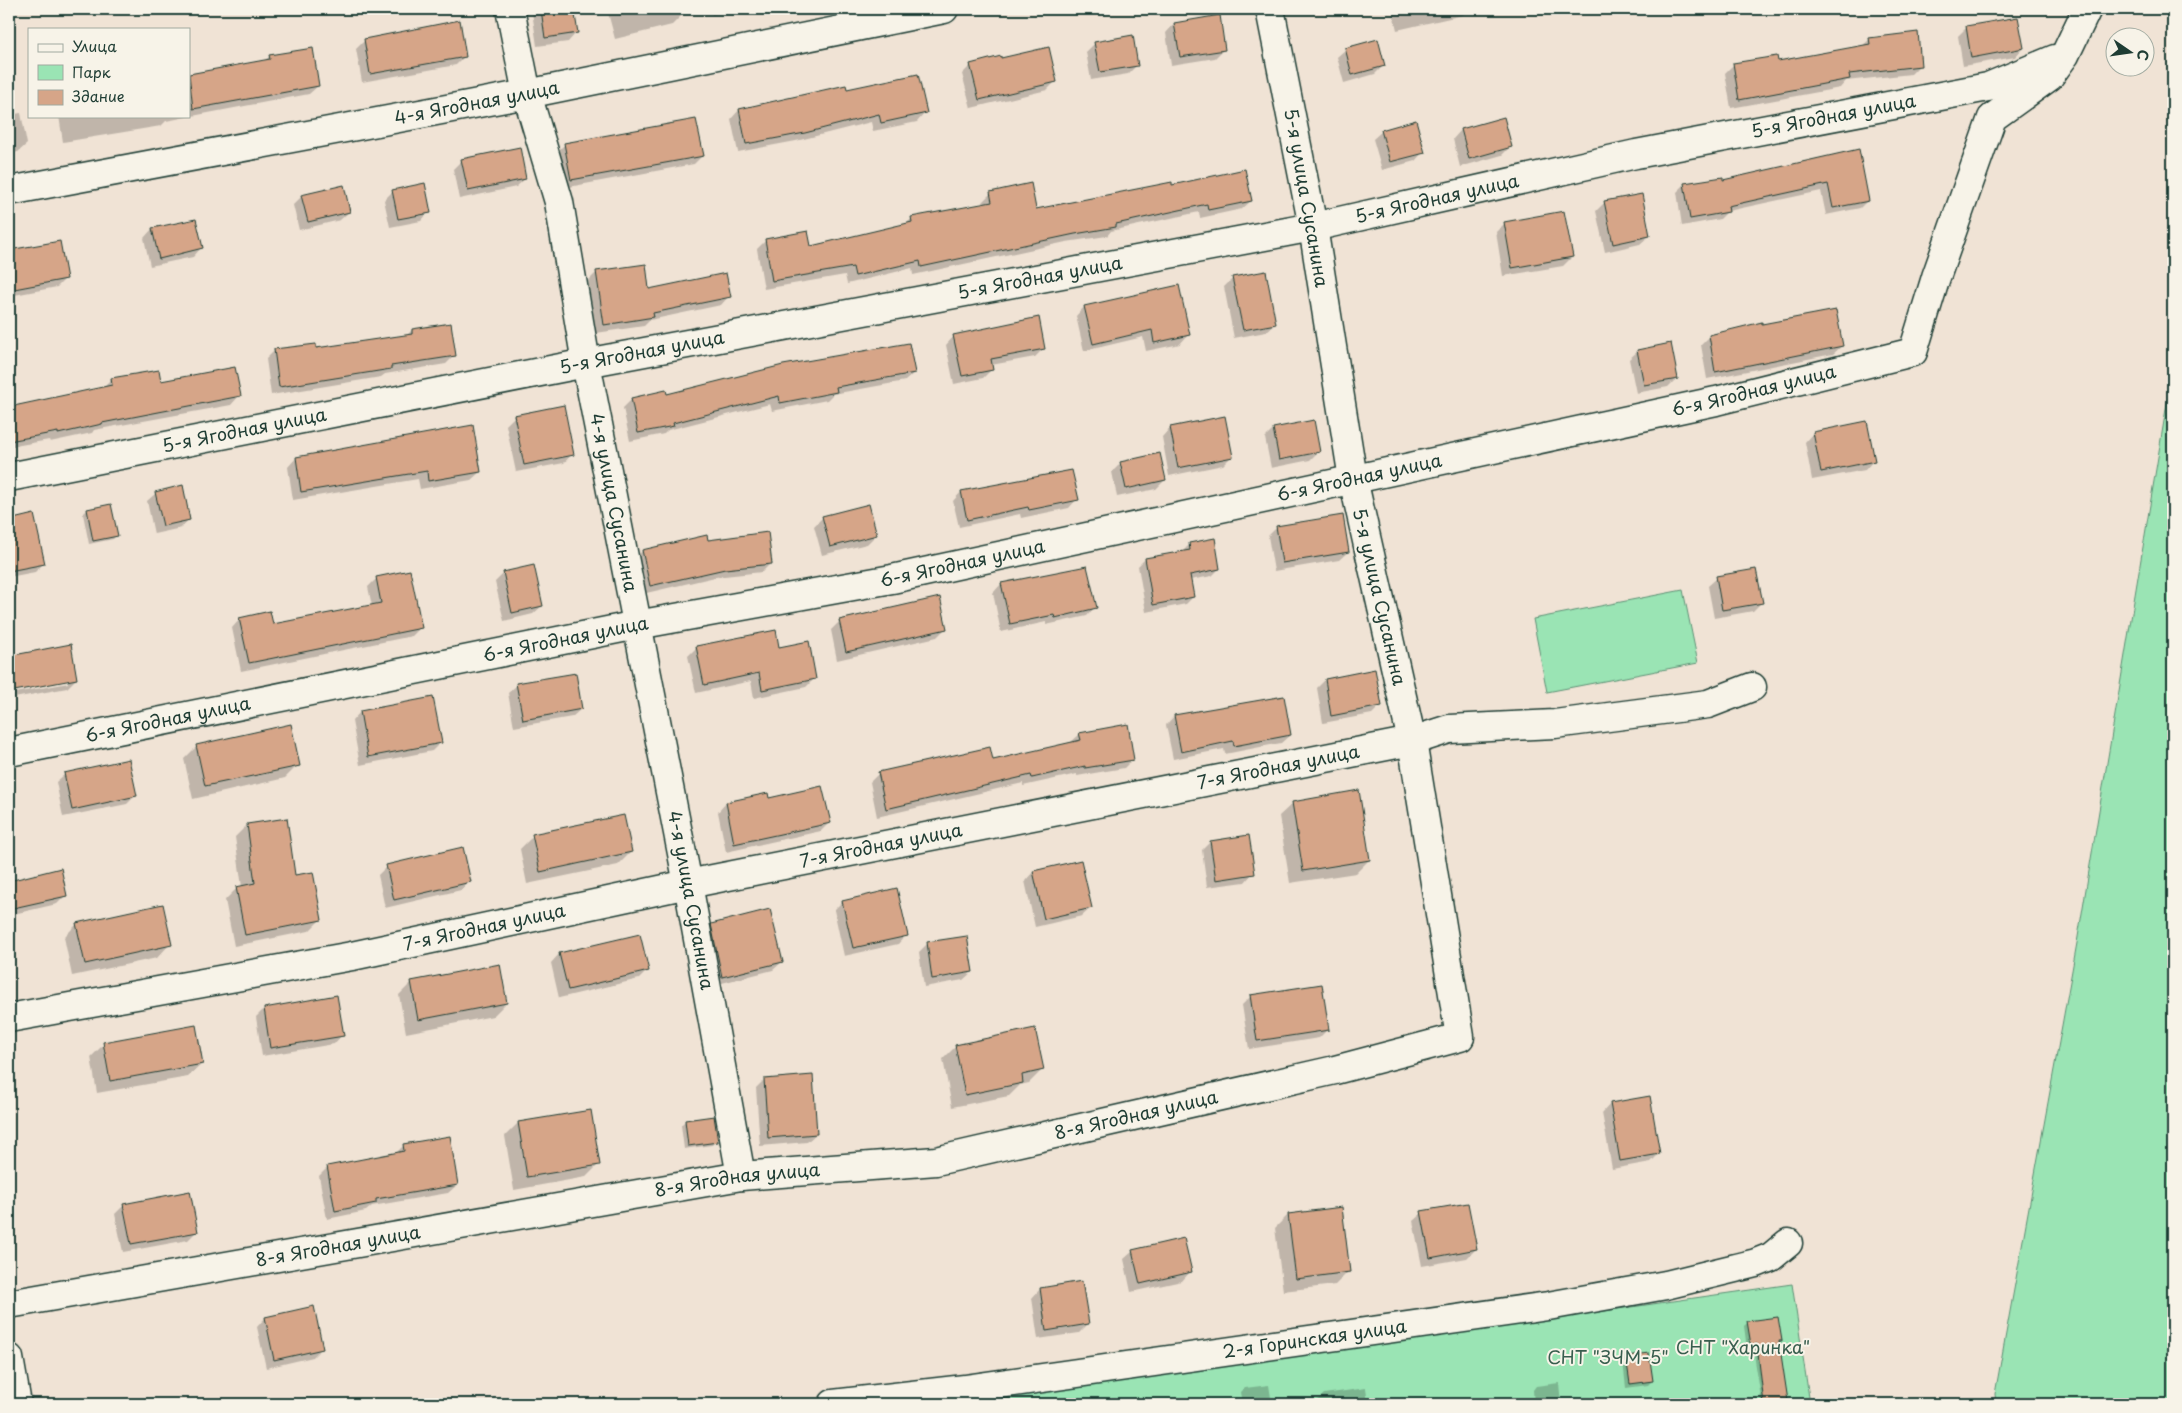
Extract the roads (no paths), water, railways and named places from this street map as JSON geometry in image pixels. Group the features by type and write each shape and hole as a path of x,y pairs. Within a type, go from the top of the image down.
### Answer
{"street":[{"name":"4-я улица Сусанина","path":"510,9 527,94 559,202 586,363 688,884 741,1176"},
{"name":"4-я Ягодная улица","path":"9,191 527,94 944,9"},
{"name":"5-я улица Сусанина","path":"1270,9 1313,227 1353,479 1412,741 1460,1037"},
{"path":"2065,55 2087,9"},
{"name":"5-я Ягодная улица","path":"9,477 586,363 1313,227 1636,154 1988,87 2065,55"},
{"name":"6-я Ягодная улица","path":"9,752 637,625 892,579 1716,401 1913,352 1936,277 1992,118 2049,76 2065,55"},
{"name":"7-я Ягодная улица","path":"9,1018 352,956 688,884 1412,741 1449,729 1555,724 1708,704 1752,687"},
{"name":"8-я Ягодная улица","path":"9,1304 741,1176 936,1161 1335,1070 1460,1037"},
{"name":"2-я Горинская улица","path":"832,1404 965,1389 1548,1306 1666,1285 1756,1264 1771,1257 1788,1243"},
{"path":"9,1358 17,1404"}],"park label":[{"name":"СНТ \"Харинка\"","path":"1743,1348"},
{"name":"СНТ \"ЗЧМ-5\"","path":"1608,1358"}]}
